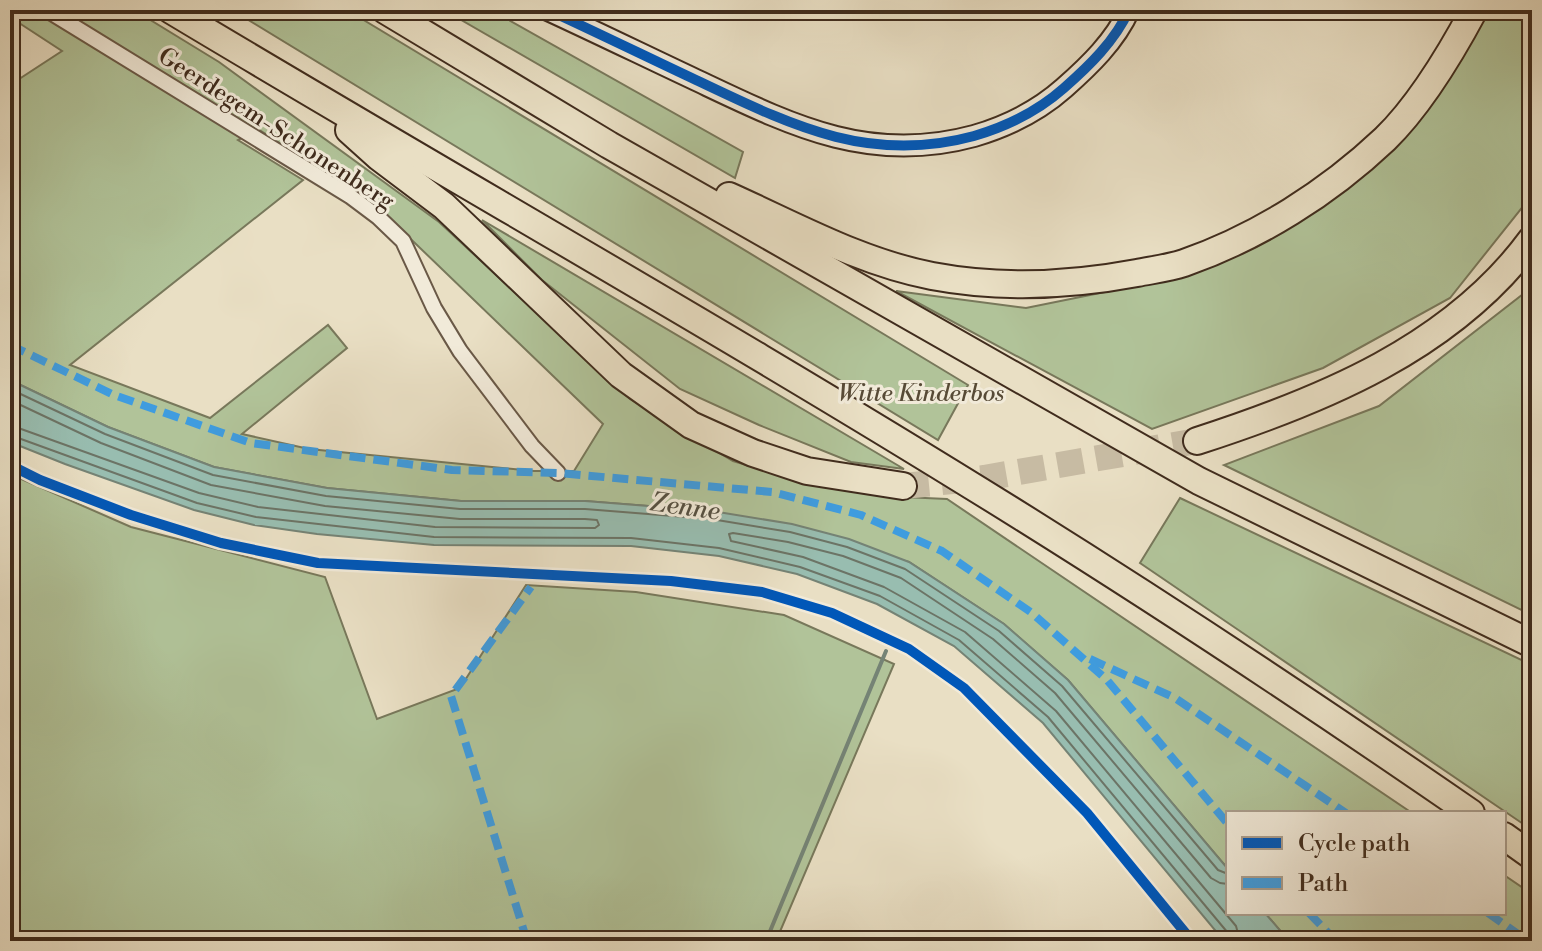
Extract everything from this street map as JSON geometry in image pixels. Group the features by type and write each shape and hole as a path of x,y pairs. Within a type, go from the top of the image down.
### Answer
{"highway":[{"path":"171,10 804,384 1034,524 1185,620 1468,811"},
{"path":"385,10 609,145 1199,481 1532,644"},
{"path":"609,145 732,197 848,252 929,276 987,285 1049,285 1114,277 1182,264 1239,240 1287,214 1335,181 1386,138 1429,85 1474,10"},
{"path":"304,90 379,157 444,206 621,375 691,425 753,453 807,471 903,486"},
{"path":"1197,441 1263,420 1370,372 1474,303 1506,272 1532,239"},
{"path":"1506,837 1532,856"}],"main road":[{"path":"548,10 780,120 875,146 940,145 1002,128 1046,104 1080,74 1120,29 1129,10"}],"street":[{"name":"Geerdegem-Schonenberg","path":"47,10 350,196 378,217 403,241 434,308 460,351 532,446 558,473"}],"green space":[{"path":"10,10 134,10 219,62 439,222 630,399 733,461 804,482 903,497 947,499 1409,811 1226,811 1226,867 1068,680 1004,624 909,562 712,511 585,501 461,501 327,488 214,467 108,427 10,380 10,85 62,51 10,17","holes":["258,129 370,202 603,424 574,471 534,471 309,449 242,434 347,348 328,325 210,418 70,365 303,180 238,140"]},
{"name":"Witte Kinderbos","path":"232,10 347,10 968,385 938,440"},
{"path":"444,10 491,10 743,152 735,178"},
{"path":"1485,10 1532,10 1532,195 1450,298 1323,368 1152,429 896,291 1026,308 1184,276 1322,203"},
{"path":"482,220 904,469 851,462 680,389 542,280"},
{"path":"1532,287 1532,615 1224,465 1379,406"},
{"path":"10,474 131,527 325,577 377,719 460,688 526,585 636,592 784,615 894,664 776,941 10,941"},
{"path":"1180,498 1532,665 1532,830 1506,811 1140,563"},
{"path":"1506,876 1532,894 1532,941 1289,941 1267,915 1506,915"}],"water":[{"name":"Zenne","path":"10,380 108,427 214,467 327,488 461,501 585,501 712,511 792,524 849,539 909,562 1004,624 1068,680 1226,867 1226,915 1267,915 1289,941 1224,941 1043,723 954,646 877,604 797,574 719,556 631,546 434,545 254,525 194,510 10,442"}],"waterway":[{"path":"766,941 886,651"}],"tunnel":[{"path":"903,486 984,478 1197,441"}],"marked path":[{"path":"10,345 114,395 251,443 452,470 558,473 772,492 861,515 942,551 1032,613 1107,680 1226,822"},
{"path":"527,941 451,696 531,587"},
{"path":"1090,659 1175,698 1343,811"},
{"path":"1311,915 1336,941"},
{"path":"1491,915 1528,941"}],"cycle path":[{"path":"548,10 797,125 864,143 899,146 935,144 974,136 1033,111 1054,97 1092,62 1109,43 1129,10"},
{"path":"10,465 40,480 131,515 221,543 318,563 671,581 762,592 832,613 909,649 964,688 1087,813 1192,941"}]}
